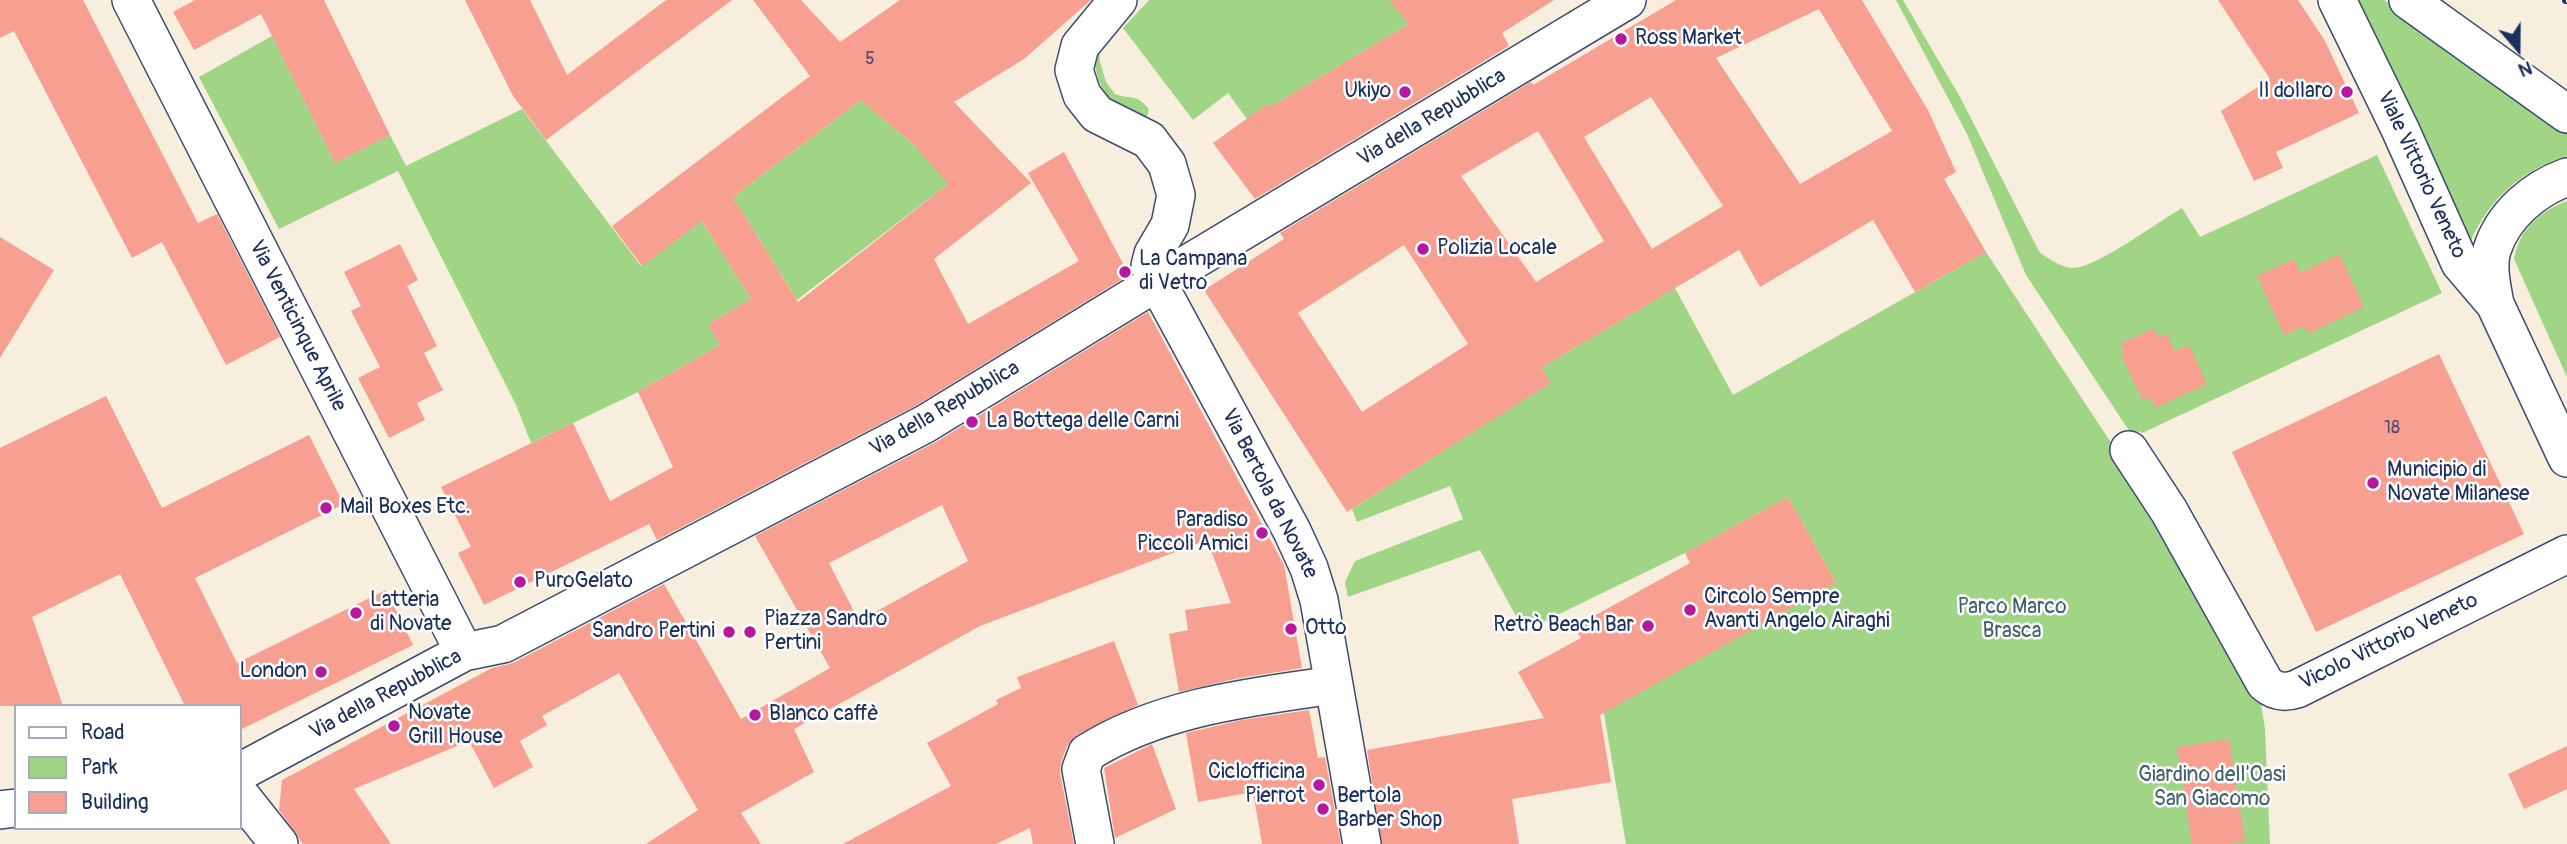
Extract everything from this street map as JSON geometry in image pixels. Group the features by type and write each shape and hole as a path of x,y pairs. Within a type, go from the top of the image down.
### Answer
{"street":[{"name":"Via Venticinque Aprile","path":"131,0 464,652"},
{"path":"1118,0 1080,46 1074,70 1082,94 1097,114 1149,139 1167,164 1176,195 1170,225 1153,254 1150,266 1157,282"},
{"name":"Via della Repubblica","path":"242,771 464,652 503,644 925,424 1627,0"},
{"name":"Viale Vittorio Veneto","path":"2337,0 2400,129 2460,262 2495,304 2567,458"},
{"path":"2408,0 2567,114"},
{"path":"2495,304 2490,269 2492,251 2500,233 2526,200 2542,188 2567,177"},
{"name":"Via Bertola da Novate","path":"1157,282 1310,568 1320,600 1362,844"},
{"name":"Vicolo Vittorio Veneto","path":"2129,450 2169,511 2265,683 2275,691 2297,689 2567,554"},
{"path":"1095,844 1081,769 1087,753 1138,727 1178,712 1334,685"},
{"path":"242,798 279,844"}],"green space":[{"path":"1149,0 1390,0 1409,24 1270,107 1267,104 1247,119 1228,93 1193,120 1123,28"},
{"path":"1896,0 1903,0 1960,97 2040,253 2057,263 2070,268 2086,265 2114,251 2182,208 2200,237 2377,155 2442,293 2142,433 2140,431 2132,435 2026,275 1967,134"},
{"path":"2349,0 2384,0 2567,133 2567,156 2534,170 2505,191 2483,218 2467,251"},
{"path":"272,36 335,163 390,135 406,166 522,109 641,266 702,221 751,299 708,324 720,345 638,392 531,443 516,405 398,171 279,229 199,77"},
{"path":"1099,50 1106,82 1115,94 1137,99 1144,104 1149,109 1147,116 1143,117 1123,108 1106,94 1095,66 1096,52"},
{"path":"861,100 934,162 948,184 797,300 733,197"},
{"path":"2567,201 2567,377 2514,259 2521,239 2532,223 2548,210"},
{"name":"Parco Marco Brasca","path":"1986,252 2159,516 2260,698 2265,729 2270,844 1626,844 1603,708 1836,583 1788,497 1685,553 1524,631 1480,550 1348,597 1345,582 1355,561 1463,519 1450,486 1357,522 1352,509 1550,383 1541,368 1675,288 1733,395"}],"building":[{"path":"0,0 83,0 198,223 217,214 280,337 226,365 162,242 132,258 14,31 0,38"},
{"path":"195,0 324,0 390,135 335,163 261,14 194,50 173,12"},
{"path":"465,0 530,0 567,75 666,0 732,0 546,140 513,96"},
{"path":"753,0 801,0 840,42 900,0 1091,0 1024,59 954,102 1031,183 934,259 968,324 1079,261 1028,173 1064,152 1129,275 915,406 657,540 649,524 484,605 458,553 471,547 441,487 573,423 610,501 673,467 638,392 720,345 708,324 751,299 702,221 642,266 612,226 810,76","holes":["861,100 914,145 948,184 798,302 733,197"]},
{"path":"1389,0 1554,0 1502,33 1509,46 1255,199 1213,143 1267,104 1270,107 1409,24"},
{"path":"1676,0 1862,0 1928,110 1956,172 1944,179 1986,252 1915,292 1873,220 1760,287 1739,250 1541,368 1551,383 1347,512 1204,290 1284,239 1280,233 1531,82 1533,85","holes":["1819,9 1892,131 1800,184 1716,58","1651,97 1723,206 1652,249 1584,137","1538,131 1604,241 1536,282 1461,176","1404,245 1468,344 1362,412 1298,313"]},
{"path":"2218,0 2298,0 2325,41 2359,113 2276,152 2283,168 2254,181 2221,111 2270,79"},
{"path":"0,237 54,270 0,358"},
{"path":"400,244 418,280 407,286 437,346 424,353 443,390 417,403 425,420 389,438 358,378 380,367 351,311 361,306 344,272"},
{"path":"2339,254 2364,307 2308,334 2304,326 2284,335 2257,276 2294,259 2300,273"},
{"path":"1148,312 1284,565 1302,668 1234,679 1179,692 1169,634 1188,630 1185,610 1231,603 1207,540 980,626 794,729 814,772 741,813 761,844 646,844 698,810 619,673 542,716 547,725 520,741 533,767 494,788 469,741 354,789 391,844 303,844 279,810 282,780 492,668 513,663 664,584 741,719 830,668 755,536 936,442","holes":["942,505 968,561 859,621 829,563"]},
{"path":"2154,328 2158,338 2167,334 2175,351 2189,345 2207,384 2155,408 2150,397 2143,401 2121,355 2124,353 2120,344"},
{"name":"Municipio di Novate Milanese","path":"2439,354 2524,534 2316,632 2232,452"},
{"path":"106,396 162,508 309,435 344,504 195,578 237,663 386,590 413,645 242,729 242,704 184,704 120,574 32,617 62,704 0,706 0,448"},
{"path":"1788,497 1836,583 1600,715 1611,782 1512,799 1519,844 1382,844 1367,750 1544,718 1518,672 1581,638 1574,627 1690,563 1685,553"},
{"path":"1114,641 1138,705 1077,735 1067,746 1060,773 1074,844 1033,844 1030,828 996,844 843,844 951,786 927,743 998,704 996,700 1021,688 1017,677"},
{"path":"1309,710 1318,758 1325,757 1341,844 1262,844 1253,792 1198,802 1186,733 1242,720"},
{"path":"2229,739 2245,841 2192,844 2177,747"},
{"path":"1152,744 1176,809 1115,838 1104,768"},
{"path":"2567,746 2567,789 2524,809 2508,774"}],"place":[{"name":"Ross Market","path":"1621,39"},
{"name":"Ukiyo","path":"1405,92"},
{"name":"Il dollaro","path":"2347,92"},
{"name":"Polizia Locale","path":"1423,249"},
{"name":"La Campana di Vetro","path":"1125,272"},
{"name":"La Bottega delle Carni","path":"972,422"},
{"name":"Municipio di Novate Milanese","path":"2373,483"},
{"name":"Mail Boxes Etc.","path":"326,508"},
{"name":"Paradiso Piccoli Amici","path":"1262,533"},
{"name":"PuroGelato","path":"520,582"},
{"name":"Circolo Sempre Avanti Angelo Airaghi","path":"1690,610"},
{"name":"Latteria di Novate","path":"356,613"},
{"name":"Retrò Beach Bar","path":"1648,626"},
{"name":"Otto","path":"1291,629"},
{"name":"Sandro Pertini","path":"729,632"},
{"name":"Piazza Sandro Pertini","path":"750,632"},
{"name":"London","path":"321,672"},
{"name":"Blanco caffè","path":"755,715"},
{"name":"Novate Grill House","path":"394,726"},
{"name":"Ciclofficina Pierrot","path":"1319,785"},
{"name":"Bertola Barber Shop","path":"1323,809"}],"park label":[{"name":"Giardino dell'Oasi San Giacomo","path":"2212,788"}]}
